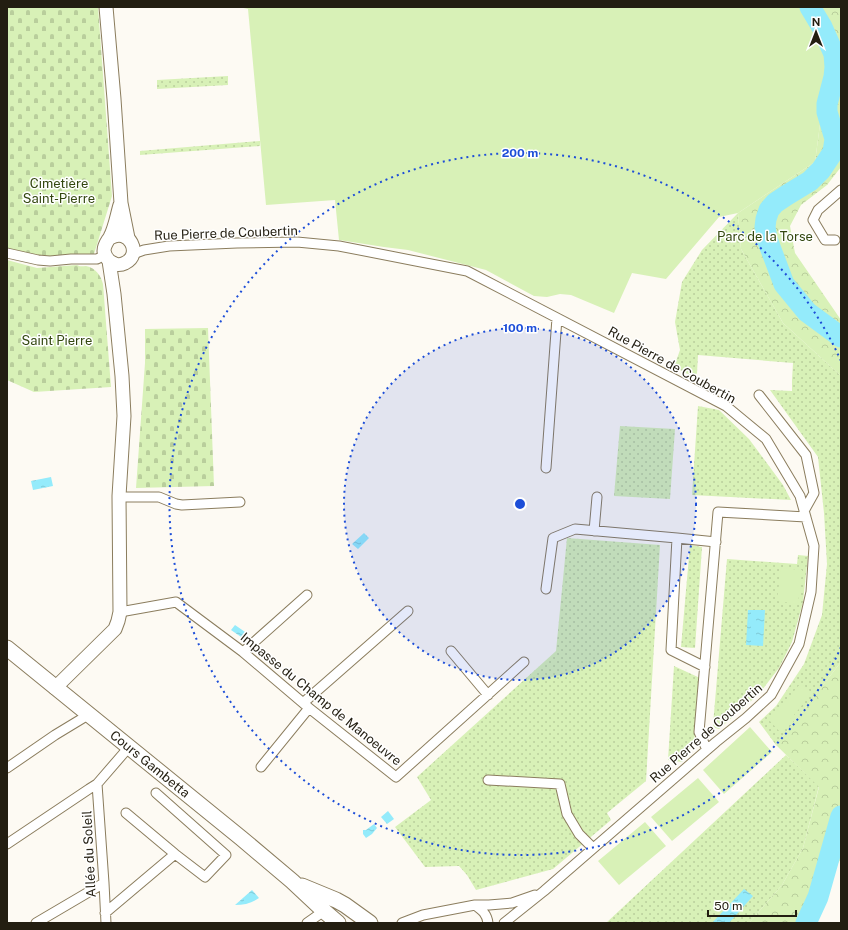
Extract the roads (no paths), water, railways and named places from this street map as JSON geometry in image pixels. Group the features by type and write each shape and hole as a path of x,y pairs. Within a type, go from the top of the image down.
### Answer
{"main road":[{"path":"106,7 115,107 121,203 134,247 128,261 112,260"},
{"path":"55,688 115,629 120,612 119,497 124,416 112,260 104,250 110,238 121,203"},
{"path":"110,238 120,235 134,247"},
{"name":"Cours Gambetta","path":"7,648 241,838 292,881 324,912 338,923"},
{"name":"Cours Gambetta","path":"292,881 346,905 370,923"},
{"path":"324,912 325,903 336,900"}],"street":[{"path":"835,240 825,240 813,220 818,210 841,190"},
{"name":"Rue Pierre de Coubertin","path":"134,247 237,242 297,242 338,246 467,271 726,406 766,439 800,496 814,546 811,592 800,644 771,695 544,891 504,923"},
{"path":"7,253 38,260 50,261 71,259 112,260"},
{"path":"546,468 557,318"},
{"path":"707,750 699,732 718,512 805,514 814,493 806,455 759,396"},
{"path":"594,531 597,496"},
{"path":"119,497 159,497 182,505 240,502"},
{"path":"546,589 553,538 575,529 716,542"},
{"path":"677,538 671,650 705,667"},
{"path":"243,652 307,595"},
{"name":"Impasse du Champ de Manoeuvre","path":"120,612 176,602 243,652 306,706 396,777 524,662"},
{"path":"261,767 306,706 408,611"},
{"path":"451,651 488,695"},
{"path":"7,768 56,734 88,715"},
{"path":"7,844 98,784 129,747"},
{"path":"488,780 560,784 567,814 579,834 593,848"},
{"name":"Allée du Soleil","path":"98,784 106,923"},
{"path":"126,813 205,877 226,855 156,793"},
{"path":"105,913 175,854"},
{"path":"36,923 104,883"},
{"path":"402,923 423,915 475,905 512,903 544,891"},
{"path":"475,905 485,912 488,923"},
{"path":"307,923 324,912"}],"water":[{"path":"51,477 53,486 33,490 31,481"},
{"path":"364,533 369,538 358,549 352,544"},
{"path":"748,610 765,610 763,646 746,645"},
{"path":"235,625 248,634 244,639 231,630"},
{"path":"388,811 394,819 387,824 381,817"},
{"path":"374,824 377,828 366,838 363,834 363,830 366,830"},
{"path":"744,889 753,896 729,923 712,923"},
{"path":"252,890 259,898 242,905 235,905"}],"waterway":[{"path":"810,7 822,27 834,54 834,77 827,104 827,112 835,139 833,152 821,170 810,181 775,203 769,210 765,227 767,239 784,284 807,312 841,337"},
{"path":"806,923 818,897 841,816"}],"park label":[{"name":"Cimetière Saint-Pierre","path":"59,190"},
{"name":"Parc de la Torse","path":"765,236"},
{"name":"Saint Pierre","path":"57,340"}]}
